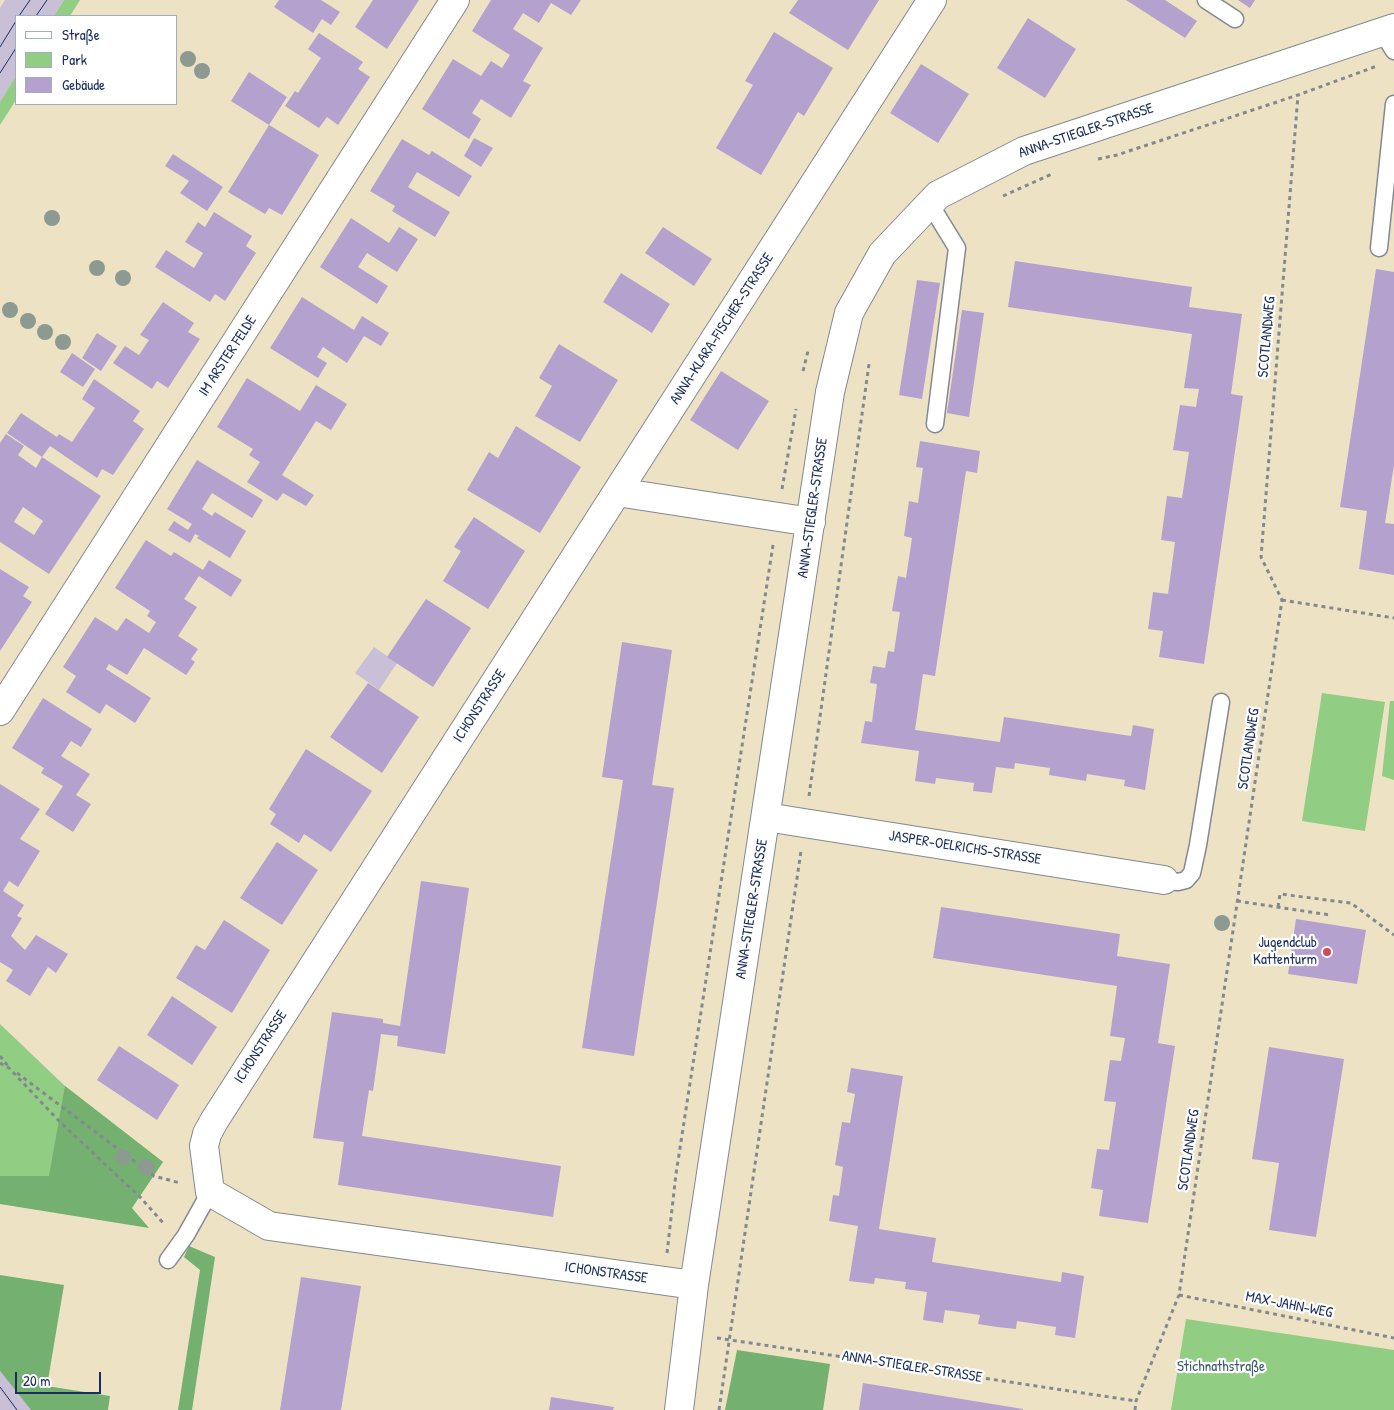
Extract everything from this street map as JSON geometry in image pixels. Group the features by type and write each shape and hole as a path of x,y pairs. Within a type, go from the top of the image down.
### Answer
{"street":[{"name":"IM ARSTER FELDE","path":"0,711 455,0"},
{"name":"ANNA-KLARA-FISCHER-STRASSE","path":"618,492 932,0"},
{"name":"ANNA-STIEGLER-STRASSE","path":"679,1410 694,1285 830,392 849,312 882,254 938,195 1024,151 1389,44"},
{"path":"618,492 811,522"},
{"name":"ICHONSTRASSE","path":"618,492 214,1121 207,1134 204,1146 210,1192 270,1226 694,1285"},
{"name":"JASPER-OELRICHS-STRASSE","path":"766,817 1164,880"}],"lane":[{"path":"1206,0 1235,19"},
{"path":"1379,248 1394,104"},
{"path":"930,204 957,248 936,424"},
{"path":"1164,880 1178,882 1186,880 1192,873 1220,702"},
{"path":"168,1260 181,1242 210,1192"}],"path":[{"path":"1091,160 1117,154 1298,95 1389,44"},
{"name":"SCOTLANDWEG","path":"1134,1410 1179,1295 1282,600 1261,557 1298,95"},
{"path":"996,200 1057,172"},
{"path":"1282,600 1394,618"},
{"path":"1278,907 1280,894 1351,903 1394,935"},
{"path":"1237,901 1330,915"},
{"path":"0,1056 60,1122 140,1198 181,1242"},
{"path":"0,1063 154,1176 210,1192"},
{"name":"MAX-JAHN-WEG","path":"1179,1295 1394,1338"},
{"name":"ANNA-STIEGLER-STRASSE","path":"688,1334 1136,1401"}],"shaded area":[{"path":"5,0 64,0 55,15 15,15 15,78 0,102 0,8"},
{"path":"374,647 397,663 379,690 355,673"},
{"path":"0,1371 31,1410 0,1410"}],"green space":[{"path":"64,0 80,0 71,15 55,15"},
{"path":"15,78 15,102 0,125 0,102"},
{"path":"1322,693 1385,702 1365,831 1302,821"},
{"path":"1390,701 1394,701 1394,780 1382,776"},
{"path":"0,1024 65,1086 163,1162 0,1187"},
{"path":"65,1086 163,1162 132,1208 149,1228 0,1204 0,1176 49,1176"},
{"path":"189,1246 215,1257 192,1410 178,1410 200,1270 184,1257"},
{"path":"0,1275 64,1285 47,1386 110,1396 108,1410 31,1410 0,1371"},
{"name":"Stichnathstraße","path":"1186,1319 1394,1350 1394,1410 1171,1410"},
{"path":"737,1350 830,1364 823,1410 725,1410"}],"building":[{"path":"279,0 321,0 340,12 331,25 322,19 313,33 274,7"},
{"path":"373,0 419,0 387,49 355,27"},
{"path":"491,0 581,0 571,15 551,3 539,23 523,13 513,29 543,48 523,81 531,85 511,118 481,99 472,113 481,119 469,139 422,109 453,59 481,76 491,61 502,68 510,55 472,31"},
{"path":"798,0 879,0 848,50 789,13"},
{"path":"1126,0 1165,0 1197,21 1185,38"},
{"path":"1238,0 1255,0 1250,8"},
{"path":"1028,18 1076,49 1045,98 997,68"},
{"path":"774,32 833,68 804,116 798,112 761,175 716,148 753,85 745,81"},
{"path":"319,33 363,62 358,69 370,77 338,125 327,117 319,128 285,106 295,91 298,93 321,58 308,49"},
{"path":"921,64 969,94 938,143 890,113"},
{"path":"249,72 287,97 269,125 231,101"},
{"path":"269,125 319,155 282,215 269,208 265,214 228,192"},
{"path":"474,138 493,148 481,167 464,156"},
{"path":"402,139 429,155 432,151 472,176 459,197 417,172 408,187 450,212 435,237 392,211 395,206 370,191"},
{"path":"173,154 223,187 207,211 180,193 189,181 165,166"},
{"path":"214,212 252,236 246,246 256,253 225,301 215,294 210,302 155,267 166,250 194,268 203,253 185,242 198,222 205,227"},
{"path":"351,218 389,243 399,227 418,239 397,272 367,253 358,267 388,286 377,304 320,267"},
{"path":"663,227 712,259 694,286 645,253"},
{"path":"1015,261 1192,287 1189,307 1242,314 1231,394 1243,396 1204,664 1159,657 1163,631 1148,629 1153,592 1168,594 1175,542 1161,540 1167,496 1182,498 1189,452 1173,450 1180,405 1196,407 1199,389 1184,388 1192,334 1008,307"},
{"path":"1376,269 1394,272 1394,465 1385,523 1394,524 1394,575 1359,569 1367,511 1340,507"},
{"path":"621,273 670,304 652,333 603,302"},
{"path":"917,280 940,283 922,399 899,395"},
{"path":"302,297 354,330 362,316 389,333 381,346 364,336 347,363 323,347 317,357 327,363 318,378 270,348"},
{"path":"163,302 194,323 188,332 200,339 168,388 157,381 152,389 113,363 125,346 139,355 149,340 140,335"},
{"path":"962,310 984,313 969,417 947,413"},
{"path":"97,333 117,346 101,371 82,358"},
{"path":"559,344 618,380 580,442 535,416 552,386 539,378"},
{"path":"72,353 95,369 83,387 60,372"},
{"path":"721,371 769,401 738,450 690,420"},
{"path":"247,378 300,411 316,385 347,404 331,430 316,421 282,475 314,495 306,506 283,493 277,501 247,482 260,462 249,455 253,449 217,427"},
{"path":"94,379 140,411 133,421 144,429 113,475 102,469 97,478 50,446 42,457 7,433 21,413 57,437 59,434 72,442 95,408 82,399"},
{"path":"516,426 581,467 540,533 467,490 489,452 498,458"},
{"path":"6,434 24,446 18,455 36,468 42,457 101,496 49,574 0,542 0,443","holes":["23,507 43,521 34,535 14,522"]},
{"path":"920,441 980,451 977,473 966,471 935,676 923,674 915,730 1000,742 1004,717 1131,736 1133,725 1154,729 1145,790 1124,786 1125,780 1087,774 1086,781 1049,775 1050,768 1015,763 1014,769 996,767 992,793 973,791 974,783 936,778 935,784 915,781 919,751 861,743 865,721 872,722 877,684 870,683 873,666 885,668 888,651 894,652 900,612 892,611 898,576 906,578 912,538 904,536 909,501 918,503 923,468 916,467"},
{"path":"197,460 263,500 252,518 212,493 202,509 212,516 215,512 246,531 230,558 197,538 199,536 195,534 190,543 168,530 174,521 188,530 192,524 167,509"},
{"path":"474,517 525,551 488,609 443,581 461,551 454,547"},
{"path":"146,540 171,556 174,552 203,570 209,560 242,580 231,597 199,576 184,599 197,607 178,636 198,649 191,659 195,662 186,675 144,648 127,675 109,664 106,669 151,698 135,723 106,704 100,714 66,692 76,676 63,667 95,617 117,631 126,618 149,633 156,622 147,616 150,611 115,588"},
{"path":"0,569 29,587 23,596 32,602 0,651"},
{"path":"426,599 471,628 433,687 387,657"},
{"path":"622,642 672,650 652,785 674,788 634,1056 582,1048 623,780 602,777"},
{"path":"368,683 419,717 382,773 330,737"},
{"path":"43,698 92,729 81,747 71,741 61,756 90,774 76,795 91,804 73,832 45,814 63,786 41,773 44,768 12,748"},
{"path":"306,749 372,791 331,852 304,834 299,843 270,824 276,814 269,809"},
{"path":"0,784 40,809 20,839 40,851 18,887 9,881 3,891 24,905 17,916 22,918 11,936 25,950 36,935 68,954 56,973 48,967 30,996 6,981 13,970 0,962"},
{"path":"277,842 318,870 282,925 240,898"},
{"path":"421,881 469,888 445,1054 397,1046 398,1036 381,1034 373,1091 369,1090 362,1136 561,1166 553,1217 338,1185 344,1142 313,1138 332,1012 383,1019 383,1023 400,1026"},
{"path":"941,907 1120,934 1117,956 1170,964 1158,1043 1175,1046 1148,1223 1099,1216 1103,1190 1091,1188 1097,1149 1109,1150 1116,1102 1104,1101 1110,1060 1121,1061 1125,1038 1110,1036 1117,986 933,958"},
{"name":"Jugendclub Kattenturm","path":"1296,919 1366,930 1357,984 1288,974"},
{"path":"224,920 270,950 232,1013 176,978 196,945 205,950"},
{"path":"172,996 217,1027 192,1065 147,1035"},
{"path":"119,1046 179,1085 157,1120 97,1080"},
{"path":"1269,1047 1344,1059 1316,1237 1269,1230 1279,1163 1252,1159"},
{"path":"851,1068 903,1076 879,1229 936,1238 932,1262 1061,1282 1062,1272 1084,1276 1075,1338 1055,1335 1056,1327 1017,1321 1016,1329 997,1327 978,1324 980,1315 945,1310 943,1323 923,1320 927,1292 905,1289 906,1282 875,1278 874,1284 849,1281 858,1226 829,1221 833,1195 839,1196 843,1167 835,1165 842,1122 850,1123 855,1094 847,1092"},
{"path":"301,1277 361,1286 341,1410 280,1410"},
{"path":"863,1383 1023,1409 1023,1410 859,1410"},
{"path":"551,1397 614,1407 613,1410 549,1410"}],"tram line":[{"path":"20,15 30,0"},
{"path":"37,15 47,0"},
{"path":"0,47 15,23"},
{"path":"0,73 15,50"},
{"path":"0,1387 17,1410"}],"place":[{"name":"Jugendclub Kattenturm","path":"1327,952"}]}
